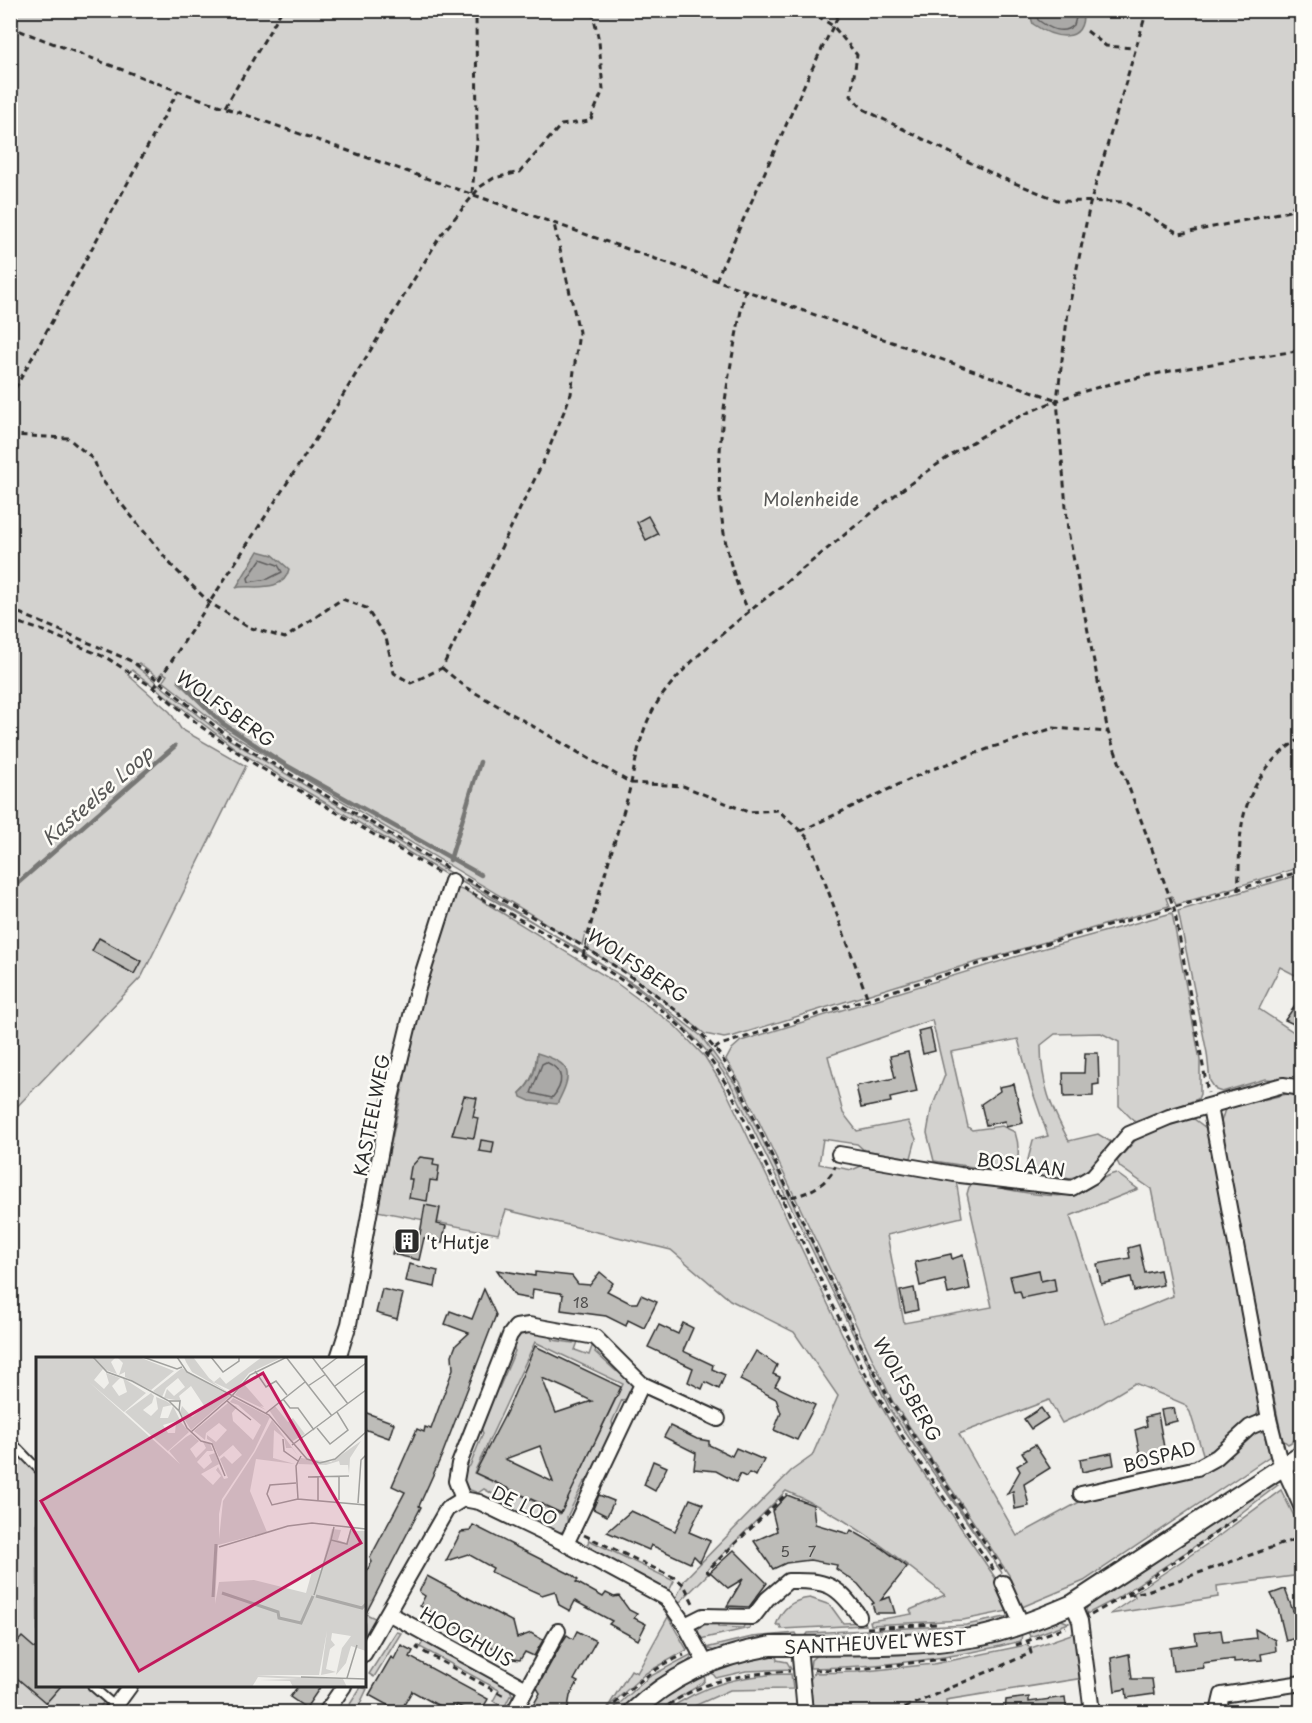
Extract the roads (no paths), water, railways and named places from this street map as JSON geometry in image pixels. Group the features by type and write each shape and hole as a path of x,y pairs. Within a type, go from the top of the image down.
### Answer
{"street":[{"name":"KASTEELWEG","path":"339,1357 349,1324 388,1106 417,991 453,881"},
{"name":"BOSLAAN","path":"839,1154 960,1175 1072,1188 1093,1176 1129,1134 1169,1117 1284,1085 1302,1088"},
{"path":"1210,1107 1269,1419 1282,1466 1302,1508"},
{"path":"463,1499 456,1482 459,1464 510,1335 516,1327 529,1326 595,1337 642,1384 718,1419"},
{"path":"566,1544 642,1384"},
{"name":"BOSPAD","path":"1081,1494 1197,1468 1217,1457 1250,1427 1269,1419"},
{"name":"SANTHEUVEL WEST","path":"633,1713 664,1685 706,1664 745,1650 929,1642 979,1637 1073,1604 1302,1454"},
{"name":"DE LOO","path":"366,1651 390,1614 447,1509 463,1499 478,1502 566,1544 666,1598 686,1625 706,1664"},
{"path":"686,1625 700,1617 726,1614 753,1617 767,1599 788,1581 809,1581 835,1587 858,1622"},
{"path":"1003,1583 1021,1623"},
{"path":"1073,1604 1080,1621 1092,1713"},
{"name":"HOOGHUIS","path":"390,1614 526,1689"},
{"name":"HOOGHUIS","path":"516,1708 558,1631"},
{"path":"799,1646 805,1713"},
{"path":"1218,1713 1222,1695 1302,1683"},
{"path":"113,1709 129,1687"},
{"path":"326,1713 343,1687"}],"lane":[{"path":"10,1440 36,1466"},
{"path":"93,1687 113,1709"}],"water":[{"path":"1029,11 1083,11 1082,22 1079,30 1073,34 1058,35 1033,24"},
{"path":"258,551 273,555 289,569 286,577 280,583 272,586 236,588"},
{"path":"537,1053 558,1061 566,1071 566,1084 557,1104 530,1101 521,1097 520,1093 533,1075"}],"waterway":[{"path":"179,681 222,723 284,764 481,875"},
{"name":"Kasteelse Loop","path":"10,890 175,746"},
{"path":"450,860 480,762"}],"place":[{"name":"'t Hutje","path":"407,1241"}],"park label":[{"name":"Molenheide","path":"811,498"}]}
